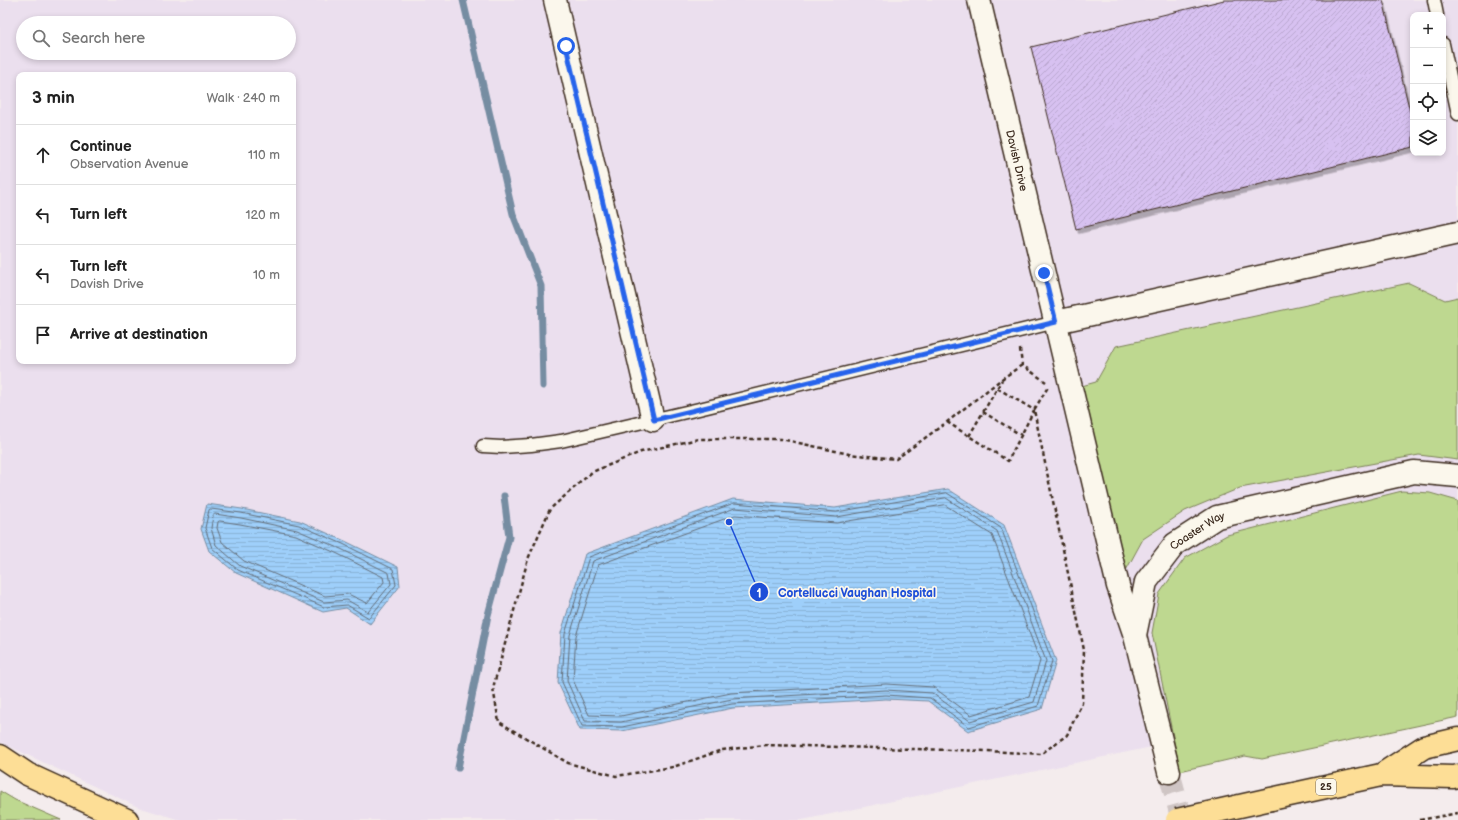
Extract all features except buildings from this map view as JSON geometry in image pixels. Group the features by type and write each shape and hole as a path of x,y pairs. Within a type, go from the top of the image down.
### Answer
{"main road":[{"name":"25","path":"1381,775 1424,747 1458,739"},
{"path":"0,756 27,774 127,820"},
{"name":"25","path":"1177,820 1270,798 1381,775 1458,776"}],"street":[{"path":"555,0 654,420"},
{"name":"Davish Drive","path":"979,0 1118,586 1135,636"},
{"path":"1056,322 1458,233"},
{"name":"Coaster Way","path":"1169,772 1135,636 1146,582 1175,544 1217,517 1414,472 1458,476"}],"lane":[{"path":"1434,0 1436,12"},
{"path":"1444,48 1458,114"},
{"path":"483,446 501,447 561,441 654,420 1056,322"}],"path":[{"path":"948,422 1008,461 1049,384 1022,366 1016,331"},
{"path":"997,388 1034,410 1084,650 1082,703 1067,735 1041,754 988,751 766,745 722,750 674,767 616,776 568,763 499,722 493,688 528,560 550,509 592,472 641,452 698,439 781,439 849,454 896,460 948,422 1003,378 1022,366"},
{"path":"969,436 1003,378"},
{"path":"983,412 1021,435"},
{"path":"1420,820 1458,813"}],"shaded area":[{"path":"0,0 1458,0 1458,683 802,820 180,820 138,807 0,742"}],"green space":[{"path":"1409,283 1445,300 1458,297 1458,460 1419,455 1240,488 1185,511 1143,539 1124,574 1078,387 1096,382 1116,346"},
{"path":"1402,491 1430,493 1458,501 1458,717 1262,759 1245,756 1180,771 1152,633 1159,594 1185,558 1227,535"},
{"path":"0,791 15,800 61,820 0,820"}],"water":[{"path":"948,489 1004,525 1056,661 1042,709 968,731 928,701 886,699 733,708 622,731 580,730 558,683 561,633 585,554 733,499 835,508"},
{"path":"207,504 242,509 300,521 398,567 400,586 370,624 346,608 323,612 236,573 209,551 201,529"}],"waterway":[{"path":"463,0 513,214 541,286 543,386"},
{"path":"458,768 488,615 509,537 504,496"}],"tunnel":[{"path":"1169,772 1182,820"}],"place":[{"name":"Cortellucci Vaughan Hospital","path":"729,522"}],"route":[{"path":"566,46 654,420 1056,322 1044,273"}]}
